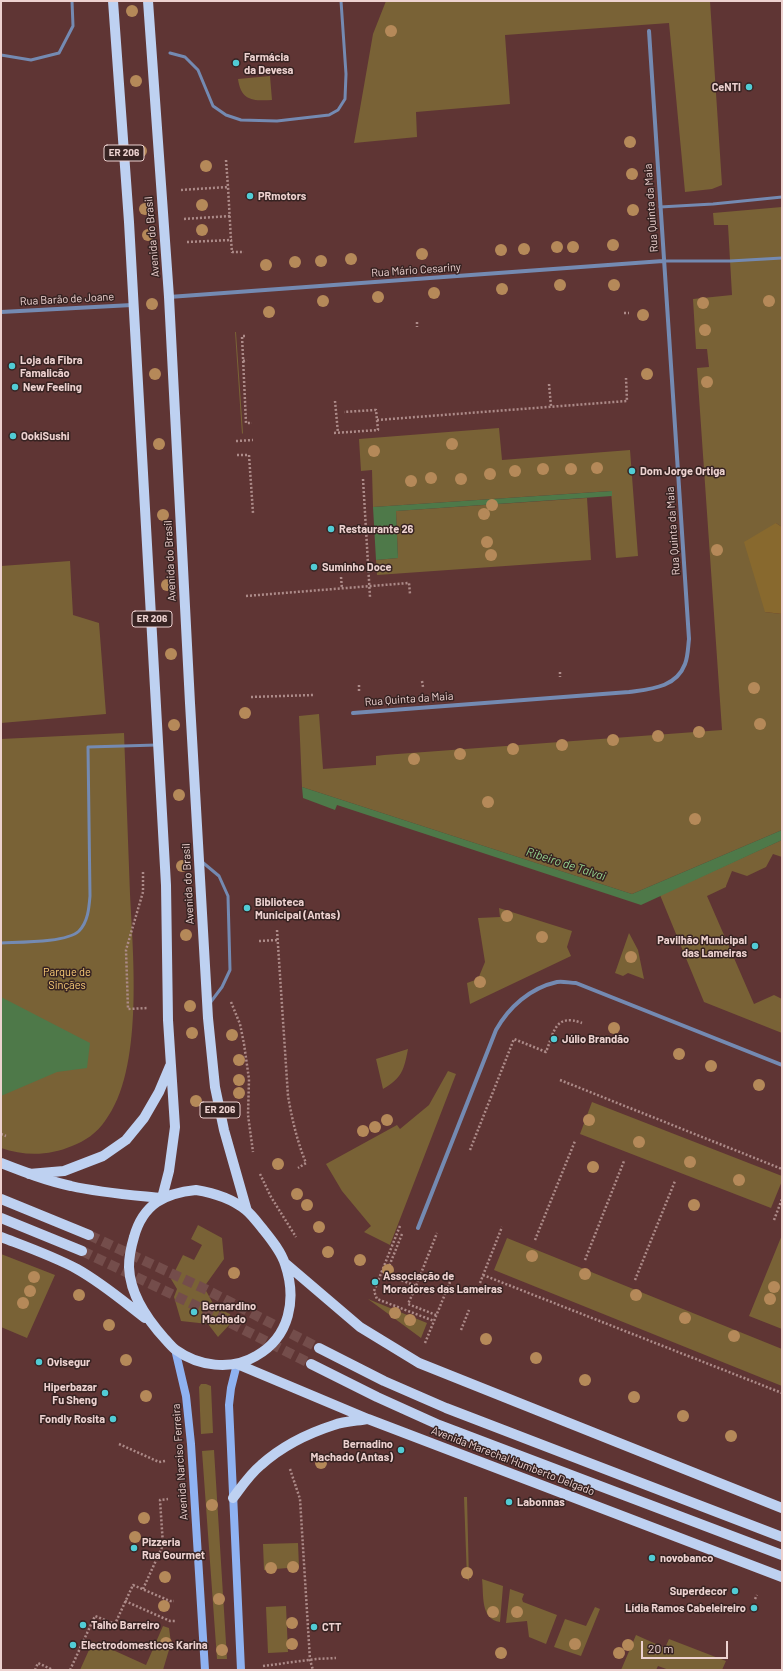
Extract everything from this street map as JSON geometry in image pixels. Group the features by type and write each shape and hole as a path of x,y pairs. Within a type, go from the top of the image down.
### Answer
{"main road":[{"name":"Avenida do Brasil","path":"113,1 130,222 166,885 168,1020 175,1127 170,1171 162,1198"},
{"name":"Avenida do Brasil","path":"148,1 169,297 208,1006 215,1087 224,1130 248,1211"},
{"name":"ER 206","path":"1,1163 29,1174 64,1171 103,1156 126,1140 144,1118 159,1092 170,1065"},
{"path":"29,1174 71,1186 103,1192 162,1198"},
{"path":"150,1322 140,1306 133,1288 129,1268 131,1248 136,1229 148,1210 162,1198 178,1192 196,1190 231,1200 248,1211"},
{"path":"1,1199 89,1235"},
{"name":"ER 206","path":"1,1237 49,1256 78,1270 113,1293 150,1322 175,1349 210,1364 237,1364 255,1357 272,1345 285,1326 290,1306 290,1287 285,1262 270,1237 248,1211"},
{"path":"1,1218 82,1251"},
{"path":"285,1262 360,1327 419,1363 782,1508"},
{"path":"319,1348 384,1381 446,1408 782,1538"},
{"name":"Avenida Narciso Ferreira","path":"175,1349 186,1396 191,1444 205,1670"},
{"path":"237,1364 231,1388 229,1405 241,1670"},
{"name":"Avenida Marechal Humberto Delgado","path":"237,1364 368,1418 782,1577"},
{"name":"Avenida Marechal Humberto Delgado","path":"311,1364 377,1397 439,1425 782,1555"},
{"path":"233,1498 261,1465 279,1450 335,1425 368,1418"}],"street":[{"name":"Rua Quinta da Maia","path":"353,712 629,692 660,688 676,678 685,664 689,639 649,31"},
{"name":"Rua Mário Cesariny","path":"169,297 663,261"},
{"name":"Rua Barão de Joane","path":"1,312 134,305"},
{"path":"418,1228 496,1030 504,1015 516,1004 528,994 543,987 558,982 576,983 782,1065"}],"lane":[{"path":"1,55 31,60 59,53 74,26 72,1"},
{"path":"170,53 185,57 198,70 213,106 226,115 241,120 277,120 328,115 338,110 345,99 346,74 341,1"},
{"path":"660,207 713,204 782,197"},
{"path":"663,261 730,261 782,258"},
{"path":"1,943 63,939 79,931 88,915 90,896 88,747 158,745"},
{"path":"199,859 219,876 228,896 230,970 222,987 208,1006"}],"path":[{"path":"226,160 232,252 244,252"},
{"path":"181,190 228,187"},
{"path":"184,219 230,216"},
{"path":"187,242 231,240"},
{"path":"624,313 629,313"},
{"path":"417,322 417,327"},
{"path":"245,336 242,336 246,423 252,423"},
{"path":"243,361 247,360"},
{"path":"377,420 627,401 626,378"},
{"path":"549,384 551,406"},
{"path":"335,401 338,433"},
{"path":"334,434 378,430 376,410 344,412"},
{"path":"236,441 253,440"},
{"path":"237,455 250,455 253,513"},
{"path":"363,479 370,597"},
{"path":"341,577 342,589"},
{"path":"246,596 409,583 410,594"},
{"path":"560,672 560,677"},
{"path":"422,681 423,687"},
{"path":"359,685 359,692"},
{"path":"251,697 313,695"},
{"path":"277,930 288,1096 292,1121 299,1146 306,1163 298,1168"},
{"path":"259,941 278,940"},
{"path":"232,1004 240,1024 244,1044 249,1079 248,1115 254,1153"},
{"path":"468,1155 514,1039 546,1052 556,1025 563,1020 570,1019 582,1023"},
{"path":"560,1080 782,1169"},
{"path":"1,1134 6,1136"},
{"path":"535,1240 575,1141"},
{"path":"585,1260 624,1161"},
{"path":"259,1173 270,1197 298,1241"},
{"path":"636,1280 675,1181"},
{"path":"774,1220 782,1200"},
{"path":"401,1224 374,1291 375,1296 377,1299 434,1321"},
{"path":"480,1283 502,1227"},
{"path":"436,1315 408,1304 439,1228"},
{"path":"402,1234 386,1274 416,1286"},
{"path":"483,1275 782,1394"},
{"path":"425,1344 450,1282"},
{"path":"461,1330 469,1310"},
{"path":"119,1444 159,1462 165,1461"},
{"path":"290,1468 300,1499 310,1660 313,1670"},
{"path":"143,1589 163,1545 160,1500 168,1499"},
{"path":"70,1670 95,1616 115,1624 133,1585 170,1601 174,1601"},
{"path":"755,1599 756,1595"},
{"path":"125,1602 170,1621 176,1621"},
{"path":"264,1666 336,1658"},
{"path":"35,1670 38,1663 53,1670"}],"green space":[{"path":"386,1 710,1 722,185 712,189 685,192 669,23 505,35 510,104 416,112 417,137 354,143 373,34"},
{"path":"270,76 272,100 254,100 245,96 242,92 238,79"},
{"path":"782,207 782,527 776,523 765,612 782,614 782,830 632,894 302,787 299,716 319,714 323,769 376,765 376,756 384,755 722,730 697,368 709,367 707,349 696,349 693,299 732,295 728,225 714,225 713,213"},
{"path":"235,332 243,433 242,434"},
{"path":"499,428 502,460 630,450 638,556 616,558 611,491 373,507 372,470 361,471 359,439"},
{"path":"587,498 591,560 377,575 376,560 398,558 396,511"},
{"path":"70,561 73,615 99,623 106,714 1,723 1,566"},
{"name":"Parque de Sinçães","path":"124,733 134,980 131,1043 126,1073 117,1099 105,1121 86,1139 77,1144 54,1152 28,1154 10,1151 1,1148 1,739"},
{"path":"782,840 782,857 773,854 766,867 747,876 732,871 726,887 707,896 754,1004 774,995 782,999 782,1033 704,1002 660,895"},
{"path":"499,908 572,931 567,947 571,956 470,1004 467,983 478,979 485,962 478,918 500,917"},
{"path":"629,933 638,950 644,979 628,973 623,976 615,973"},
{"path":"408,1049 401,1073 394,1081 383,1089 376,1059"},
{"path":"448,1071 456,1074 390,1245 364,1232 371,1226 342,1191 326,1164 397,1125 400,1129 429,1105"},
{"path":"592,1102 782,1176 782,1181 771,1208 580,1134"},
{"path":"198,1225 222,1238 224,1259 204,1287 215,1307 230,1314 232,1322 218,1337 208,1324 181,1321 174,1297 177,1289 171,1279 183,1255 194,1260 202,1245 191,1239"},
{"path":"782,1235 782,1329 749,1316"},
{"path":"507,1238 782,1349 782,1386 494,1270"},
{"path":"1,1254 55,1275 27,1338 1,1327"},
{"path":"368,1299 427,1323 421,1338"},
{"path":"201,1384 211,1386 213,1433 201,1434 199,1387"},
{"path":"214,1450 227,1659 217,1659 202,1451"},
{"path":"464,1497 467,1497 469,1581 467,1579"},
{"path":"298,1543 299,1567 264,1570 263,1544"},
{"path":"482,1579 503,1586 500,1622 494,1620 486,1611 483,1599"},
{"path":"510,1589 524,1594 522,1599 523,1602 557,1615 546,1644 529,1637 527,1621 506,1623"},
{"path":"286,1606 288,1652 268,1653 266,1607"},
{"path":"595,1607 600,1609 581,1656 554,1647 565,1619 586,1626"},
{"path":"163,1626 169,1628 171,1643 163,1670 80,1670 93,1641 146,1665"},
{"path":"636,1635 665,1648 669,1639 726,1661 722,1670 669,1670 658,1666 656,1670 621,1670"}],"shaded area":[{"path":"612,491 612,496 396,511 398,558 376,560 373,507"},
{"path":"776,523 782,527 782,614 765,612 744,542"},
{"path":"302,787 632,894 782,830 782,840 641,905 337,805 335,810 303,798"},
{"path":"1,997 90,1043 87,1068 57,1072 1,1096"}],"tunnel":[{"path":"89,1235 205,1289 319,1348"},
{"path":"82,1251 205,1310 311,1364"}],"place":[{"name":"Farmácia da Devesa","path":"236,63"},
{"name":"CeNTI","path":"749,87"},
{"name":"PRmotors","path":"250,196"},
{"name":"Loja da Fibra Famalicão","path":"12,366"},
{"name":"New Feeling","path":"15,387"},
{"name":"OokiSushi","path":"13,436"},
{"name":"Dom Jorge Ortiga","path":"632,471"},
{"name":"Restaurante 26","path":"331,529"},
{"name":"Suminho Doce","path":"314,567"},
{"name":"Biblioteca Municipal (Antas)","path":"247,908"},
{"name":"Pavilhão Municipal das Lameiras","path":"755,946"},
{"name":"Júlio Brandão","path":"554,1039"},
{"name":"Associação de Moradores das Lameiras","path":"375,1282"},
{"name":"Bernardino Machado","path":"194,1312"},
{"name":"Ovisegur","path":"39,1362"},
{"name":"Hiperbazar Fu Sheng","path":"105,1393"},
{"name":"Fondly Rosita","path":"113,1419"},
{"name":"Bernadino Machado (Antas)","path":"401,1450"},
{"name":"Labonnas","path":"509,1502"},
{"name":"Pizzeria Rua Gourmet","path":"134,1548"},
{"name":"novobanco","path":"652,1558"},
{"name":"Superdecor","path":"735,1591"},
{"name":"Lídia Ramos Cabeleireiro","path":"754,1608"},
{"name":"Talho Barreiro","path":"83,1625"},
{"name":"CTT","path":"314,1627"},
{"name":"Electrodomesticos Karina","path":"73,1645"}],"water label":[{"name":"Ribeiro de Talvai","path":"566,864"}]}
